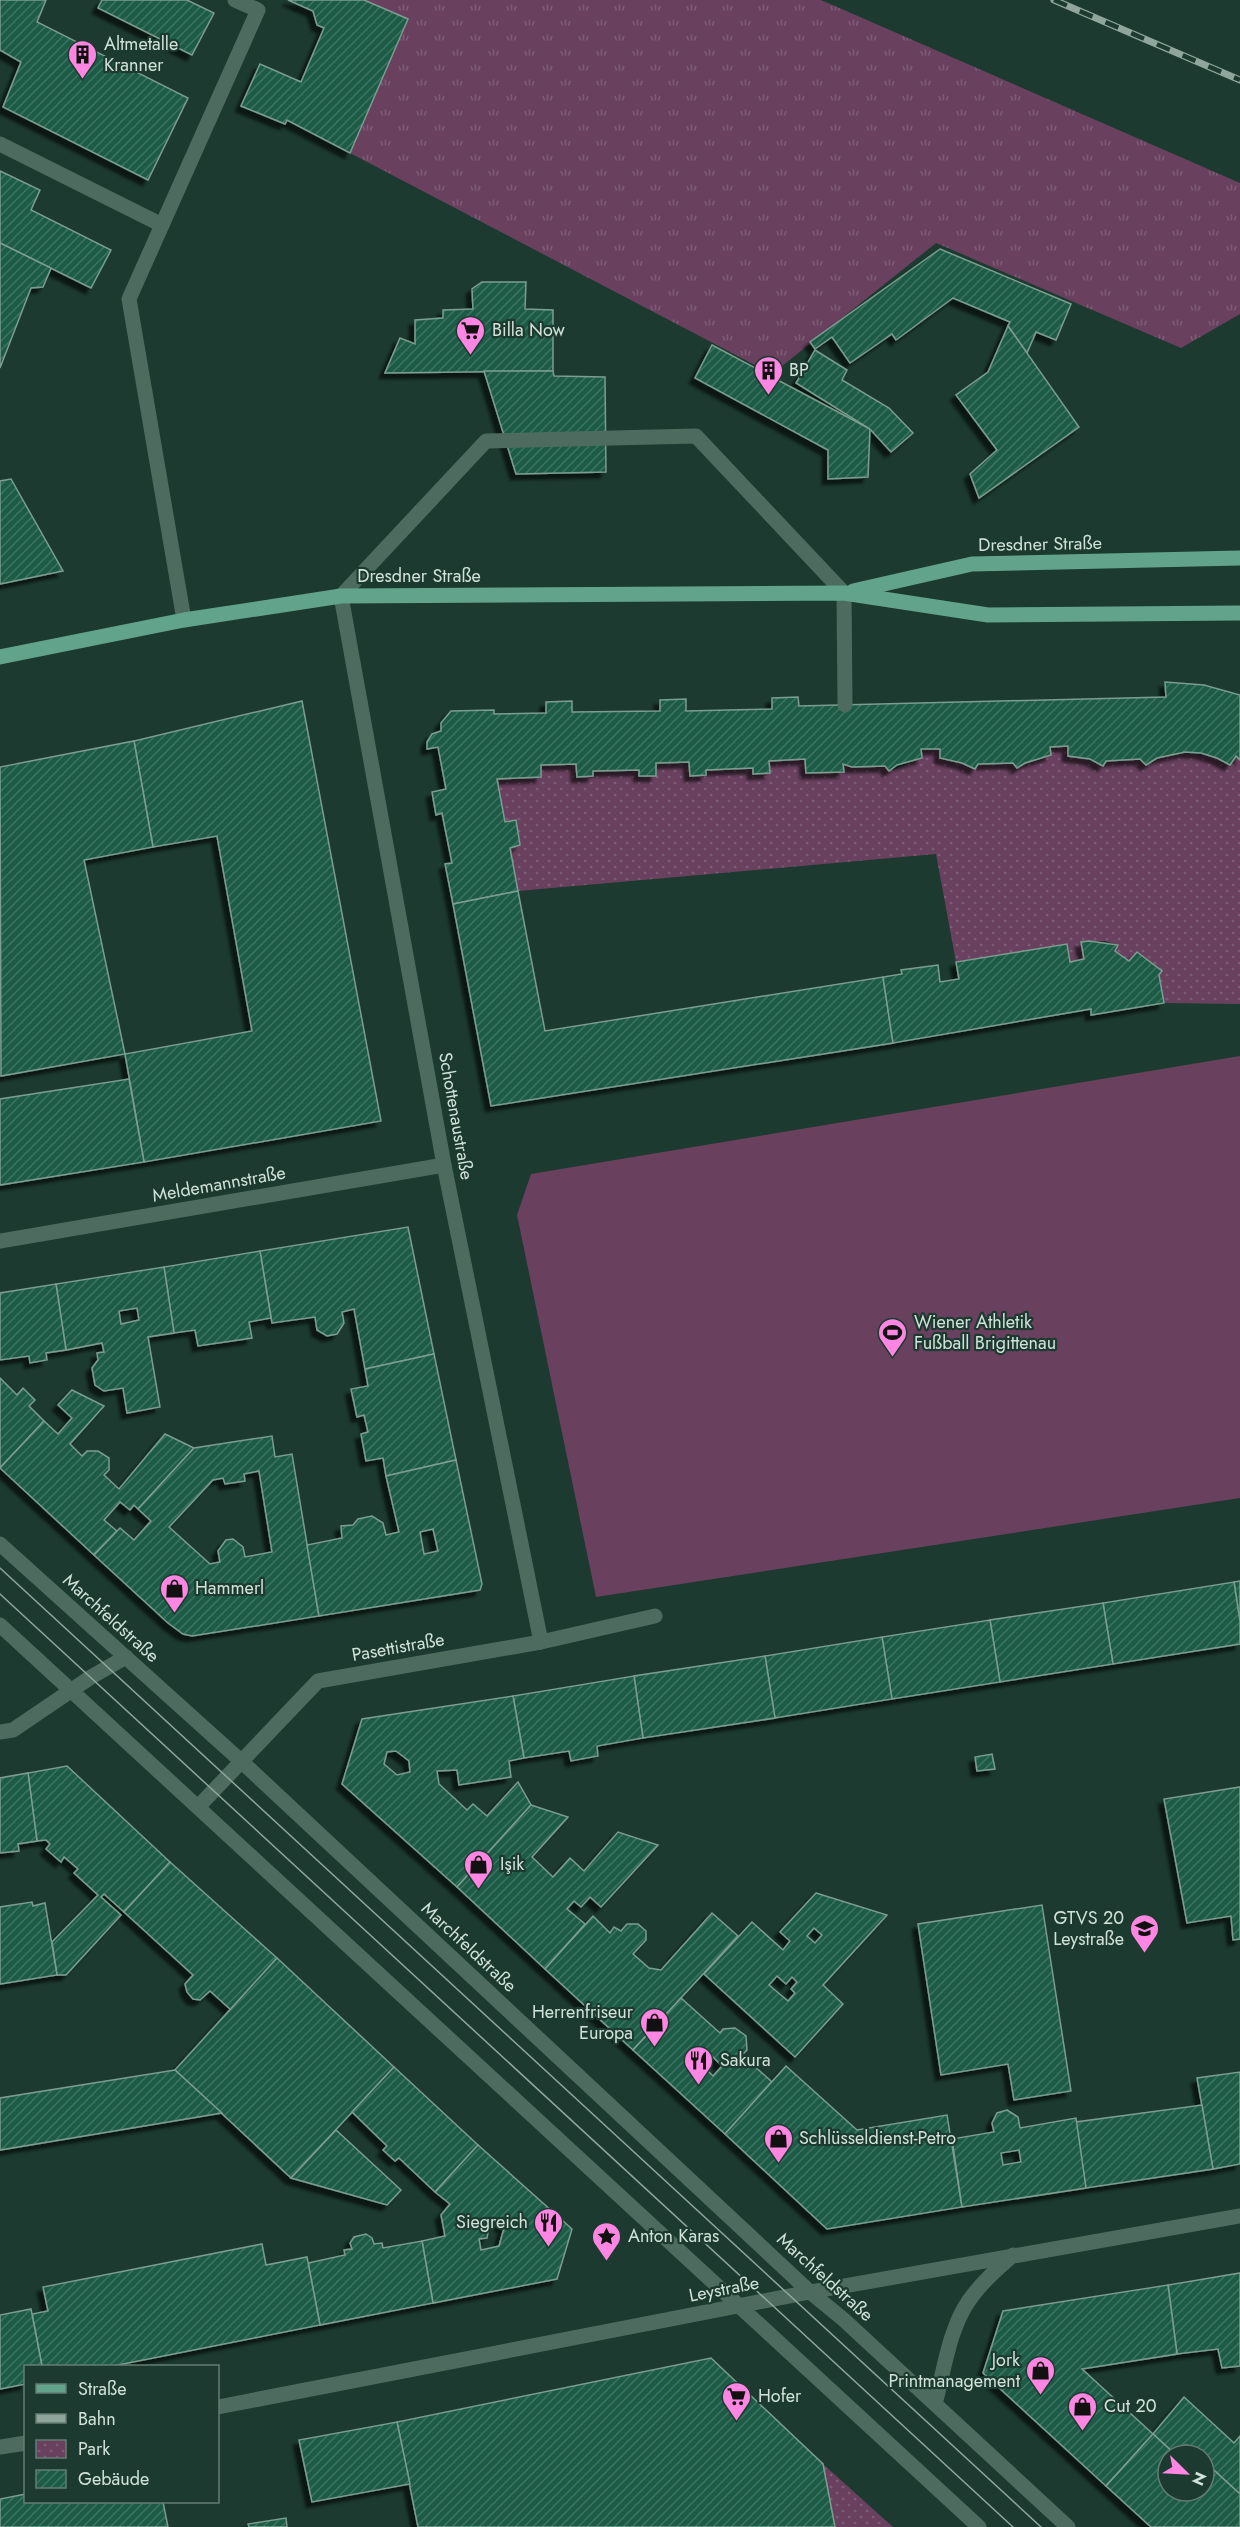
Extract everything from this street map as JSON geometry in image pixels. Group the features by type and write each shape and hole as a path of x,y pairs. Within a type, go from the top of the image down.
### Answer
{"main road":[{"name":"Dresdner Straße","path":"844,593 972,564 1240,558"},
{"name":"Dresdner Straße","path":"0,657 184,620 341,596 844,593 988,615 1240,613"}],"street":[{"path":"184,620 129,299 258,10 235,0"},
{"path":"0,144 162,225"},
{"path":"341,596 486,441 696,436 844,593 845,705"},
{"name":"Schottenaustraße","path":"341,596 444,1165 541,1642"},
{"name":"Meldemannstraße","path":"0,1242 444,1165"},
{"name":"Marchfeldstraße","path":"0,1544 241,1761 810,2292 1068,2527"},
{"name":"Pasettistraße","path":"198,1807 318,1681 541,1642 655,1616"},
{"path":"0,1625 979,2527"},
{"path":"0,1732 13,1730 71,1690 126,1657"},
{"name":"Leystraße","path":"219,2408 739,2305 1240,2216"},
{"path":"935,2404 955,2330 967,2302 991,2274 1013,2255"},
{"path":"0,2447 24,2443"}],"green space":[{"path":"364,0 821,0 1240,183 1240,314 1181,348 936,243 772,374 350,153 408,19"},
{"path":"1068,746 1078,756 1103,766 1106,761 1140,759 1146,765 1169,755 1180,754 1236,756 1240,760 1240,1004 1164,1003 1159,975 1162,971 1137,952 1129,961 1115,951 1118,945 1105,941 1081,942 1084,959 1070,962 1067,944 956,962 936,854 518,891 510,848 520,845 516,820 505,822 497,779 541,777 541,765 576,764 577,777 593,776 593,771 639,770 656,776 656,763 689,762 690,776 706,775 706,770 753,768 753,773 769,761 805,759 806,773 844,772 843,764 885,766 889,771 922,758 921,749 940,749 940,758 978,764 1013,763 1050,747"},
{"name":"Wiener Athletik Fußball Brigittenau","path":"1240,1056 1240,1498 596,1597 517,1215 531,1174"},
{"path":"823,2464 893,2527 835,2527"}],"building":[{"name":"Altmetalle Kranner","path":"0,0 46,0 37,22 188,98 148,180 3,107 21,62 0,50"},
{"path":"102,0 187,0 214,13 192,55 98,8"},
{"path":"288,0 364,0 408,19 350,153 287,120 285,124 241,106 260,64 301,82 324,28 317,25 313,11"},
{"path":"0,171 40,190 31,210 111,250 91,288 0,243"},
{"path":"0,243 51,268 43,287 31,288 0,368"},
{"path":"940,249 1071,304 1056,340 1036,332 1027,353 1008,326 1010,322 953,298 896,340 892,334 850,363 832,337 815,349 810,342"},
{"path":"482,282 526,282 525,309 553,310 553,371 385,373 400,338 415,344 415,320 443,318 443,310 473,309 472,289"},
{"path":"1008,326 1079,427 979,498 970,474 997,450 956,395 988,372"},
{"name":"BP","path":"712,345 870,429 868,477 828,479 828,450 695,378"},
{"path":"815,350 847,370 842,380 889,408 913,433 891,452 870,429 796,383"},
{"path":"484,371 553,371 554,376 605,377 606,472 516,474"},
{"path":"11,479 63,571 0,584 0,481"},
{"path":"1165,682 1204,685 1240,695 1240,760 1236,756 1230,765 1201,753 1185,752 1157,758 1146,765 1140,759 1106,761 1103,766 1090,759 1068,756 1068,746 1050,747 1051,755 1025,763 1017,768 1013,763 978,764 975,769 962,763 940,758 940,749 921,749 922,758 897,765 889,771 885,766 852,767 843,764 844,772 806,773 805,759 769,761 770,773 753,774 753,768 706,770 706,775 690,776 689,762 656,763 656,776 639,776 639,770 593,771 593,776 577,777 576,764 541,765 541,777 497,779 505,822 516,820 520,845 510,848 518,891 453,904 445,864 452,863 442,813 436,815 432,792 446,789 438,747 427,749 427,742 432,734 441,731 441,723 451,711 494,710 494,714 546,713 546,702 572,701 572,712 660,711 660,700 686,699 686,711 772,709 772,698 798,697 799,706 1166,697"},
{"path":"302,701 381,1121 144,1162 125,1054 252,1031 217,836 153,847 134,741"},
{"path":"134,741 153,847 84,860 125,1054 1,1076 0,767"},
{"path":"518,891 545,1031 883,977 893,1043 491,1106 453,904"},
{"path":"1081,942 1118,945 1115,951 1129,961 1137,952 1162,971 1159,975 1164,1003 1091,1015 1091,1009 893,1043 883,977 902,974 901,970 938,965 940,982 959,979 956,962 1067,944 1070,962 1084,959"},
{"path":"129,1079 144,1162 0,1185 0,1099"},
{"path":"408,1227 434,1354 365,1369 354,1309 342,1312 344,1323 337,1334 327,1336 317,1330 315,1317 272,1323 260,1251"},
{"path":"260,1251 271,1318 249,1322 252,1338 198,1346 195,1330 174,1333 164,1267"},
{"path":"164,1267 174,1333 148,1337 160,1407 127,1413 123,1388 104,1391 95,1385 92,1368 98,1360 97,1353 104,1352 102,1343 66,1350 56,1284","holes":["137,1308 139,1320 121,1324 119,1311"]},
{"path":"56,1284 66,1350 46,1353 47,1360 30,1363 29,1356 0,1360 0,1293"},
{"path":"434,1354 456,1460 386,1476 383,1458 366,1461 361,1434 368,1432 364,1415 357,1417 351,1389 368,1386 365,1369"},
{"path":"0,1378 17,1395 23,1388 35,1400 29,1406 44,1421 0,1468"},
{"path":"72,1390 104,1406 70,1444 82,1456 87,1451 98,1451 109,1458 109,1470 104,1475 119,1489 165,1434 194,1448 138,1509 134,1505 130,1510 120,1502 104,1520 117,1531 94,1555 0,1468 44,1421 58,1434 72,1418 58,1405"},
{"path":"272,1436 275,1457 292,1454 319,1616 192,1636 183,1634 94,1555 120,1528 134,1540 151,1521 138,1509 194,1448","holes":["259,1471 272,1552 245,1557 243,1547 233,1539 226,1540 218,1551 220,1562 210,1564 169,1527 213,1480 223,1478 225,1484 245,1481 244,1474"]},
{"path":"456,1460 482,1584 480,1590 319,1616 307,1545 342,1538 341,1526 353,1525 358,1519 372,1516 383,1523 386,1535 399,1532 386,1476","holes":["433,1529 438,1551 424,1554 420,1532"]},
{"path":"1240,1581 1240,1622 1234,1582"},
{"path":"1234,1582 1240,1622 1240,1644 1113,1664 1103,1603"},
{"path":"1103,1603 1113,1664 1000,1682 990,1620"},
{"path":"990,1620 1000,1682 892,1699 882,1637"},
{"path":"882,1637 892,1699 775,1718 765,1656"},
{"path":"765,1656 775,1718 643,1738 634,1676"},
{"path":"634,1676 643,1738 597,1746 598,1756 571,1761 569,1751 524,1758 513,1696"},
{"path":"513,1696 524,1758 509,1761 511,1777 459,1785 457,1770 437,1771 439,1784 467,1810 473,1804 487,1816 518,1782 531,1805 457,1887 342,1784 362,1719","holes":["396,1751 409,1761 410,1772 397,1775 384,1764 387,1752"]},
{"path":"992,1754 995,1769 977,1771 975,1757"},
{"path":"67,1766 170,1862 124,1912 104,1894 101,1897 121,1915 66,1975 57,1975 52,1942 98,1895 74,1873 78,1869 64,1857 61,1862 46,1849 50,1844 46,1840 37,1841 28,1773"},
{"path":"28,1773 37,1841 18,1844 19,1851 0,1853 0,1778"},
{"path":"1240,1787 1240,1939 1233,1940 1231,1916 1187,1923 1164,1799"},
{"path":"531,1805 568,1817 532,1857 553,1877 570,1858 584,1871 618,1832 658,1845 601,1907 590,1897 581,1907 574,1901 567,1909 585,1924 545,1969 457,1887"},
{"path":"170,1862 277,1958 231,2010 210,1991 200,2000 193,1999 187,1992 185,1984 193,1975 124,1912"},
{"path":"816,1893 887,1915 823,1985 843,2004 795,2057 704,1974 752,1922 783,1950 790,1941 780,1932","holes":["814,1928 822,1935 815,1943 807,1936","777,1976 786,1984 792,1977 797,1982 791,1989 795,1993 788,2001 769,1985"]},
{"path":"32,1902 33,1906 45,1903 57,1975 0,1984 0,1907"},
{"path":"1042,1905 1071,2091 1014,2100 1008,2064 941,2075 918,1924"},
{"path":"712,1913 738,1936 633,2050 545,1969 593,1916 610,1933 614,1927 621,1931 627,1924 638,1924 646,1931 646,1940 633,1954 649,1968 661,1970"},
{"path":"277,1958 394,2067 291,2178 175,2070"},
{"path":"681,1998 720,2033 723,2029 735,2028 746,2036 747,2050 742,2055 772,2082 725,2134 633,2050","holes":["710,2054 722,2066 713,2076 701,2064"]},
{"path":"786,2066 857,2130 947,2115 962,2207 827,2229 725,2134"},
{"path":"394,2067 478,2145 435,2192 399,2158 395,2161 383,2150 387,2146 352,2112"},
{"path":"175,2070 222,2113 0,2150 0,2098"},
{"path":"1240,2072 1240,2164 1213,2169 1197,2078"},
{"path":"1202,2105 1213,2169 1086,2188 1076,2122"},
{"path":"1007,2110 1018,2117 1020,2128 1076,2118 1086,2188 962,2207 952,2139 994,2132 992,2123 997,2113","holes":["1019,2150 1021,2162 1003,2165 1001,2153"]},
{"path":"336,2130 401,2190 387,2205 291,2178"},
{"path":"478,2145 572,2229 557,2279 433,2303 422,2241 445,2236 441,2215 450,2204 435,2192","holes":["492,2218 504,2228 499,2246 481,2250 479,2239 487,2238 489,2227 486,2225"]},
{"path":"366,2234 372,2238 374,2244 382,2243 383,2248 422,2241 433,2303 320,2325 308,2263 345,2255 344,2250 352,2249 350,2243 354,2237"},
{"path":"262,2244 266,2265 307,2257 320,2325 118,2365 42,2365 32,2314 48,2311 43,2287"},
{"path":"1240,2273 1240,2366 1222,2368 1218,2349 1177,2354 1168,2285"},
{"path":"1168,2285 1177,2354 1082,2369 1153,2434 1106,2486 983,2373 1003,2311"},
{"path":"31,2309 42,2365 24,2365 24,2384 0,2389 0,2315"},
{"path":"711,2358 823,2464 835,2527 418,2527 397,2422"},
{"path":"1184,2397 1234,2443 1240,2436 1240,2494 1216,2472 1216,2443 1163,2443 1153,2434"},
{"path":"397,2422 410,2484 312,2502 299,2440"},
{"path":"1153,2434 1163,2443 1156,2443 1156,2503 1216,2503 1216,2472 1240,2494 1240,2527 1151,2527 1106,2486"},
{"path":"24,2494 24,2503 163,2503 168,2527 0,2527 0,2499"},
{"path":"286,2518 287,2527 249,2527 248,2524"}],"tram line":[{"path":"0,1568 1041,2527"},
{"path":"0,1594 1013,2527"}],"railway":[{"path":"1054,0 1240,80"}],"place":[{"name":"Altmetalle Kranner","path":"83,80"},
{"name":"Billa Now","path":"471,356"},
{"name":"BP","path":"768,396"},
{"name":"Wiener Athletik Fußball Brigittenau","path":"893,1358"},
{"name":"Hammerl","path":"174,1614"},
{"name":"Işik","path":"479,1890"},
{"name":"GTVS 20 Leystraße","path":"1145,1954"},
{"name":"Herrenfriseur Europa","path":"654,2048"},
{"name":"Sakura","path":"699,2086"},
{"name":"Schlüsseldienst-Petro","path":"778,2164"},
{"name":"Siegreich","path":"549,2248"},
{"name":"Anton Karas","path":"607,2262"},
{"name":"Jork Printmanagement","path":"1041,2396"},
{"name":"Hofer","path":"737,2422"},
{"name":"Cut 20","path":"1083,2432"}]}
